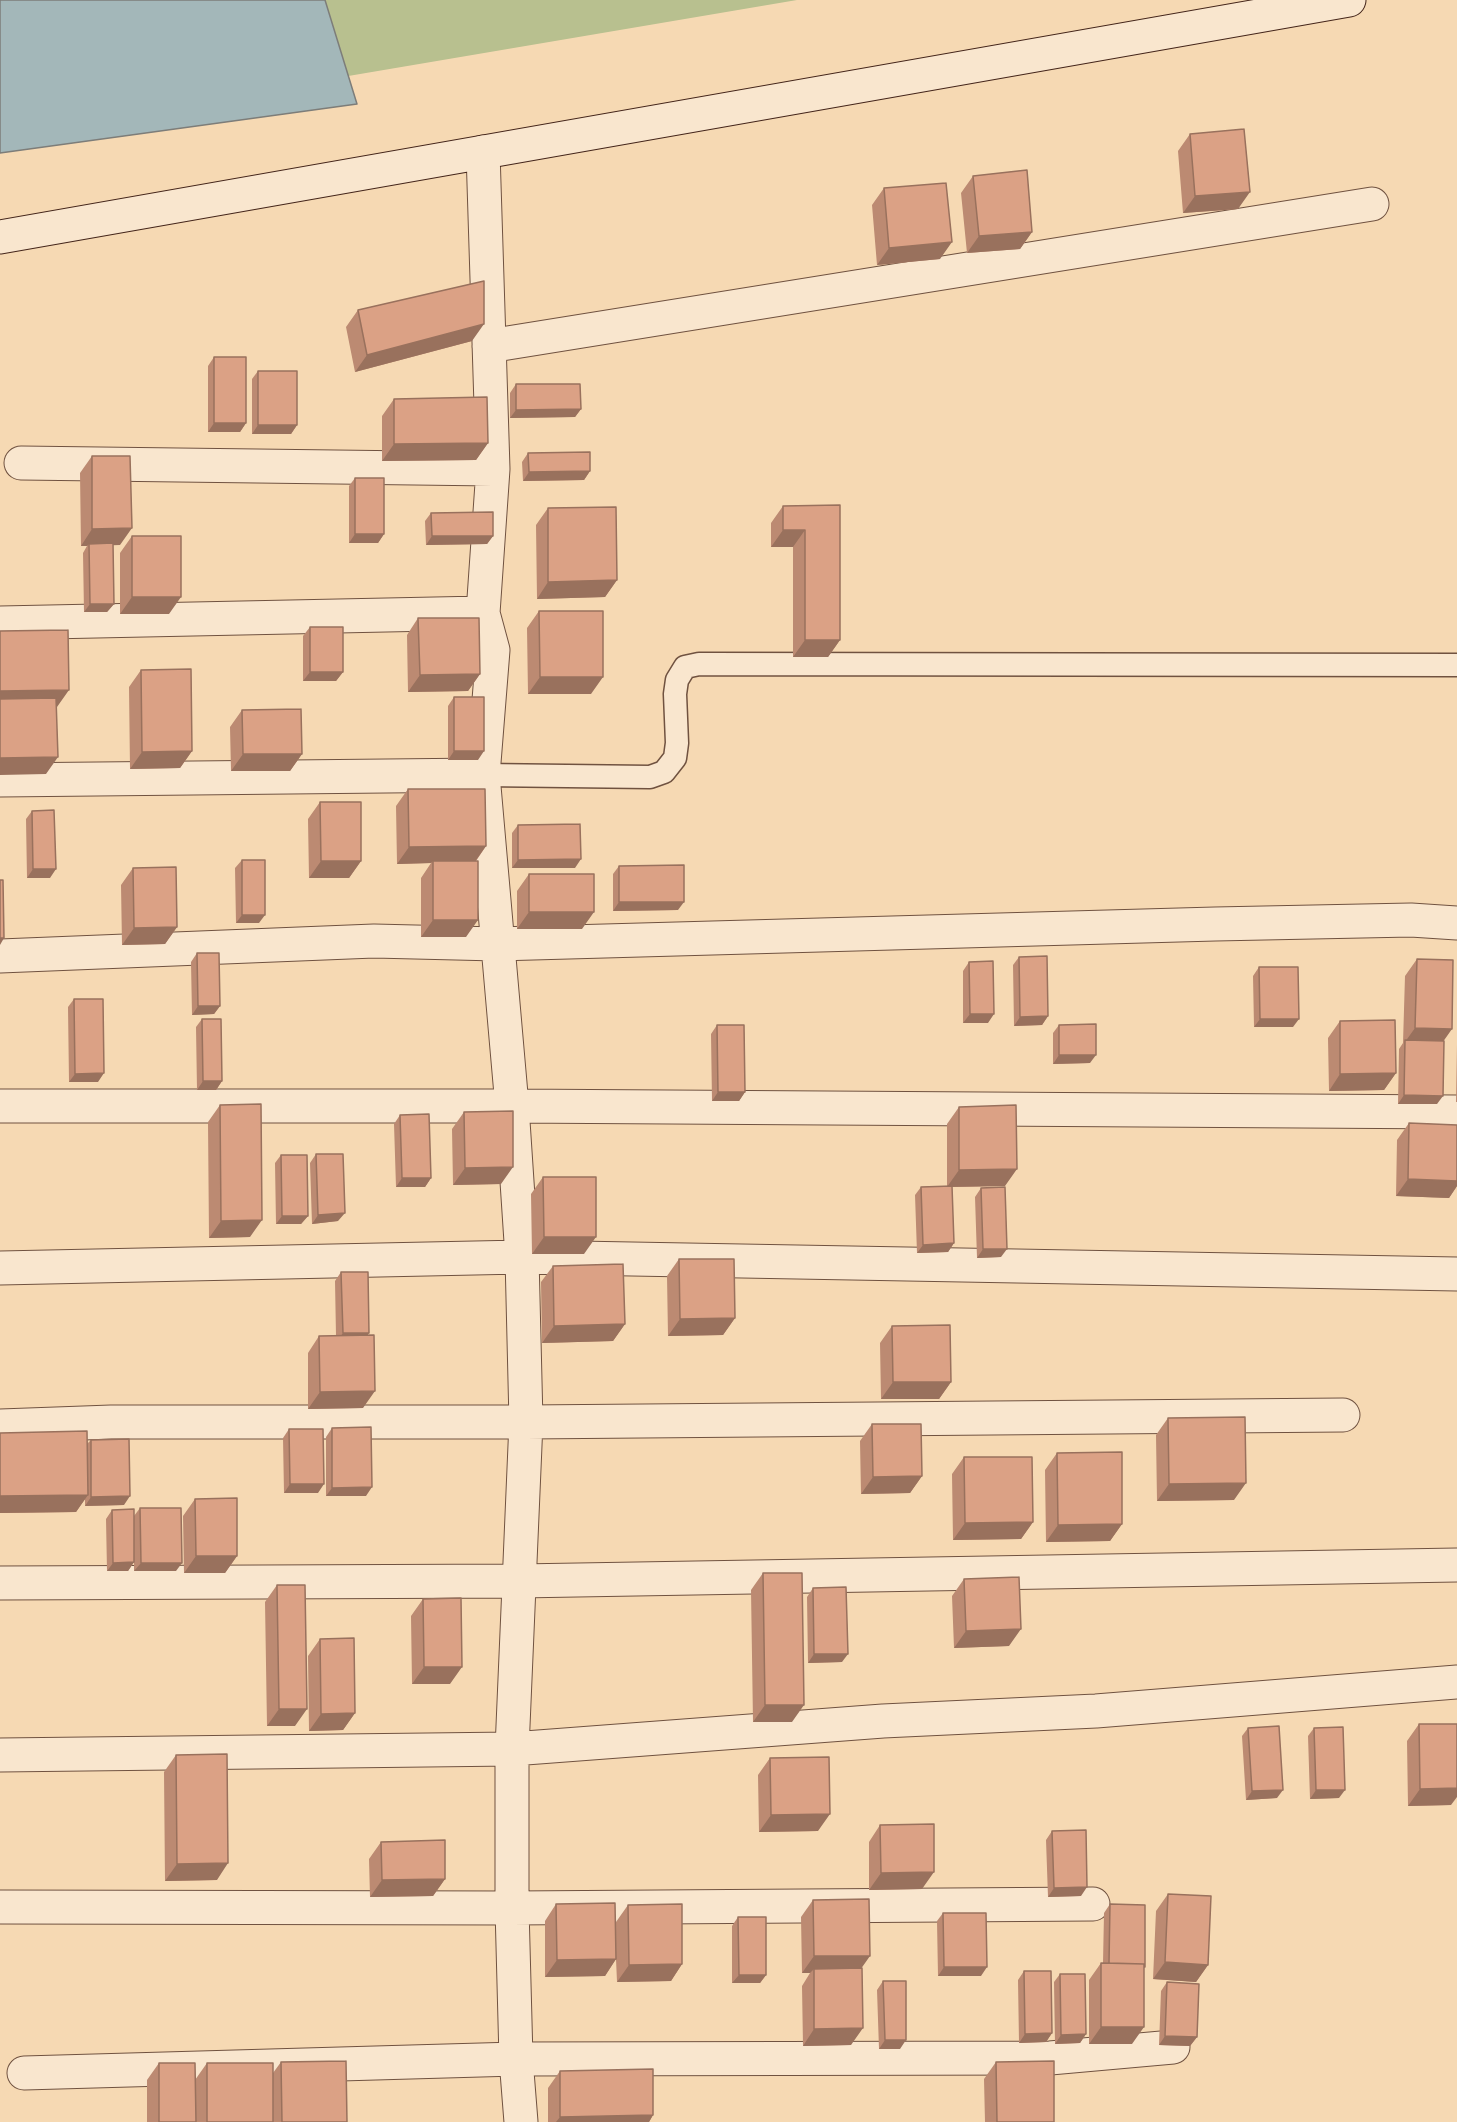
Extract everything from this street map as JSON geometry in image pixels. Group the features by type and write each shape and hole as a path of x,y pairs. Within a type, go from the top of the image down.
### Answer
{"street":[{"path":"0,237 1349,0"},
{"path":"483,152 493,470 483,613 493,650 483,775 512,1106 522,1257 526,1422 512,1749 512,1908 516,2059 521,2122"},
{"path":"489,346 1372,204"},
{"path":"21,463 493,470"},
{"path":"0,623 483,613"},
{"path":"0,780 483,775"},
{"path":"0,956 374,941 497,944 692,937 1411,920 1457,924"},
{"path":"0,1106 512,1106 1457,1112"},
{"path":"0,1268 522,1257 1457,1274"},
{"path":"0,1426 111,1422 526,1422 1343,1415"},
{"path":"0,1583 519,1581 1457,1565"},
{"path":"0,1755 512,1749 883,1721 1096,1711 1457,1682"},
{"path":"0,1906 512,1908 1094,1904"},
{"path":"24,2073 516,2059 1050,2058 1173,2048"}],"lane":[{"path":"483,775 650,777 664,772 675,758 677,680 685,667 699,664 1457,665"}],"green space":[{"path":"0,0 797,0 0,135"}],"shaded area":[{"path":"0,0 325,0 357,104 0,153"}],"building":[{"path":"1244,129 1250,192 1195,196 1190,134"},
{"path":"1027,170 1032,232 979,236 973,176"},
{"path":"946,183 952,242 889,248 884,188"},
{"path":"484,281 484,324 367,355 358,310"},
{"path":"214,357 246,357 246,423 214,423"},
{"path":"258,371 297,371 297,425 258,425"},
{"path":"516,384 580,384 581,409 516,410"},
{"path":"487,397 488,443 394,444 394,399"},
{"path":"590,452 590,471 529,472 528,453"},
{"path":"92,456 130,456 132,528 92,529"},
{"path":"355,478 384,478 384,534 355,534"},
{"path":"840,505 840,640 805,640 805,530 783,530 783,506"},
{"path":"616,507 617,580 548,582 548,508"},
{"path":"493,512 493,536 432,536 431,513"},
{"path":"132,536 181,536 181,597 132,597"},
{"path":"113,543 114,604 90,604 89,544"},
{"path":"539,611 603,611 603,677 540,677"},
{"path":"418,618 479,618 480,674 420,675"},
{"path":"310,627 343,627 343,672 310,672"},
{"path":"68,630 69,690 0,691 0,631"},
{"path":"191,669 192,751 142,752 141,670"},
{"path":"454,697 484,697 484,751 454,751"},
{"path":"56,698 58,757 0,758 0,699"},
{"path":"301,709 302,754 243,754 242,710"},
{"path":"408,789 485,789 486,846 409,847"},
{"path":"320,802 361,802 361,861 321,861"},
{"path":"54,810 56,869 33,869 32,811"},
{"path":"580,824 581,859 518,860 518,825"},
{"path":"242,860 265,860 265,915 242,915"},
{"path":"433,861 478,861 478,920 433,920"},
{"path":"684,865 684,902 619,902 619,866"},
{"path":"176,867 177,927 134,928 133,868"},
{"path":"529,874 594,874 594,912 529,912"},
{"path":"0,880 3,880 4,938 0,938"},
{"path":"197,953 219,953 220,1006 198,1006"},
{"path":"1047,956 1048,1016 1020,1017 1019,957"},
{"path":"1417,959 1453,960 1452,1029 1415,1028"},
{"path":"993,961 994,1014 970,1014 969,962"},
{"path":"1259,967 1298,967 1299,1019 1260,1019"},
{"path":"74,999 103,999 104,1073 75,1074"},
{"path":"202,1019 221,1019 222,1081 203,1081"},
{"path":"1395,1020 1396,1073 1340,1074 1340,1021"},
{"path":"1096,1024 1096,1055 1059,1055 1059,1025"},
{"path":"717,1025 744,1025 745,1092 718,1092"},
{"path":"1405,1040 1444,1041 1443,1096 1404,1095"},
{"path":"261,1104 262,1220 221,1221 220,1105"},
{"path":"1016,1105 1017,1169 959,1170 959,1107"},
{"path":"513,1111 513,1167 465,1168 464,1112"},
{"path":"429,1114 431,1178 402,1178 400,1115"},
{"path":"1409,1123 1457,1125 1457,1181 1408,1179"},
{"path":"316,1154 343,1154 345,1213 318,1215"},
{"path":"281,1155 307,1155 308,1216 282,1216"},
{"path":"543,1177 596,1177 596,1237 544,1237"},
{"path":"952,1186 954,1243 923,1245 921,1187"},
{"path":"1005,1187 1007,1249 983,1249 981,1188"},
{"path":"679,1259 734,1259 735,1318 680,1319"},
{"path":"623,1264 625,1324 554,1326 553,1266"},
{"path":"341,1272 368,1272 369,1333 343,1333"},
{"path":"950,1325 951,1382 893,1382 892,1326"},
{"path":"374,1335 375,1391 320,1392 319,1336"},
{"path":"1245,1417 1246,1483 1169,1484 1168,1418"},
{"path":"872,1424 921,1424 922,1476 873,1477"},
{"path":"371,1427 372,1487 332,1488 332,1428"},
{"path":"289,1429 323,1429 324,1484 290,1484"},
{"path":"87,1431 88,1495 0,1496 0,1433"},
{"path":"129,1439 130,1496 91,1497 91,1440"},
{"path":"1122,1452 1122,1524 1058,1525 1057,1453"},
{"path":"964,1457 1032,1457 1033,1522 965,1523"},
{"path":"237,1498 237,1556 196,1556 195,1499"},
{"path":"140,1508 181,1508 182,1563 141,1563"},
{"path":"134,1509 134,1562 113,1563 112,1510"},
{"path":"763,1573 802,1573 804,1705 765,1705"},
{"path":"1019,1577 1021,1629 966,1631 964,1579"},
{"path":"277,1585 305,1585 307,1709 279,1709"},
{"path":"846,1587 848,1654 814,1654 813,1588"},
{"path":"461,1598 462,1667 424,1667 423,1599"},
{"path":"354,1638 355,1713 321,1714 320,1639"},
{"path":"1419,1724 1457,1724 1457,1788 1420,1789"},
{"path":"1279,1726 1283,1790 1252,1791 1248,1728"},
{"path":"1343,1727 1345,1790 1316,1790 1314,1728"},
{"path":"227,1754 228,1863 177,1864 176,1755"},
{"path":"829,1757 830,1814 771,1815 770,1758"},
{"path":"934,1824 934,1872 881,1873 880,1825"},
{"path":"1086,1830 1087,1887 1054,1888 1052,1831"},
{"path":"445,1840 445,1879 382,1880 381,1842"},
{"path":"1168,1894 1211,1896 1208,1965 1165,1962"},
{"path":"869,1899 870,1956 814,1956 813,1900"},
{"path":"615,1903 616,1959 557,1960 556,1904"},
{"path":"682,1904 682,1964 629,1965 628,1905"},
{"path":"1110,1904 1145,1905 1145,1967 1144,1964 1109,1963"},
{"path":"943,1913 986,1913 987,1967 944,1967"},
{"path":"738,1917 766,1917 766,1975 739,1975"},
{"path":"1101,1963 1144,1964 1144,2027 1101,2027"},
{"path":"862,1968 863,2028 814,2029 814,1969"},
{"path":"1024,1971 1051,1971 1052,2033 1025,2034"},
{"path":"1060,1974 1085,1974 1086,2034 1061,2035"},
{"path":"883,1981 906,1981 906,2040 885,2040"},
{"path":"1167,1982 1199,1984 1197,2037 1165,2036"},
{"path":"346,2061 347,2122 282,2122 281,2062"},
{"path":"1054,2061 1054,2122 997,2122 996,2062"},
{"path":"159,2063 195,2063 196,2122 159,2122"},
{"path":"207,2063 273,2063 273,2122 207,2122"},
{"path":"653,2069 653,2115 560,2117 560,2071"}]}
